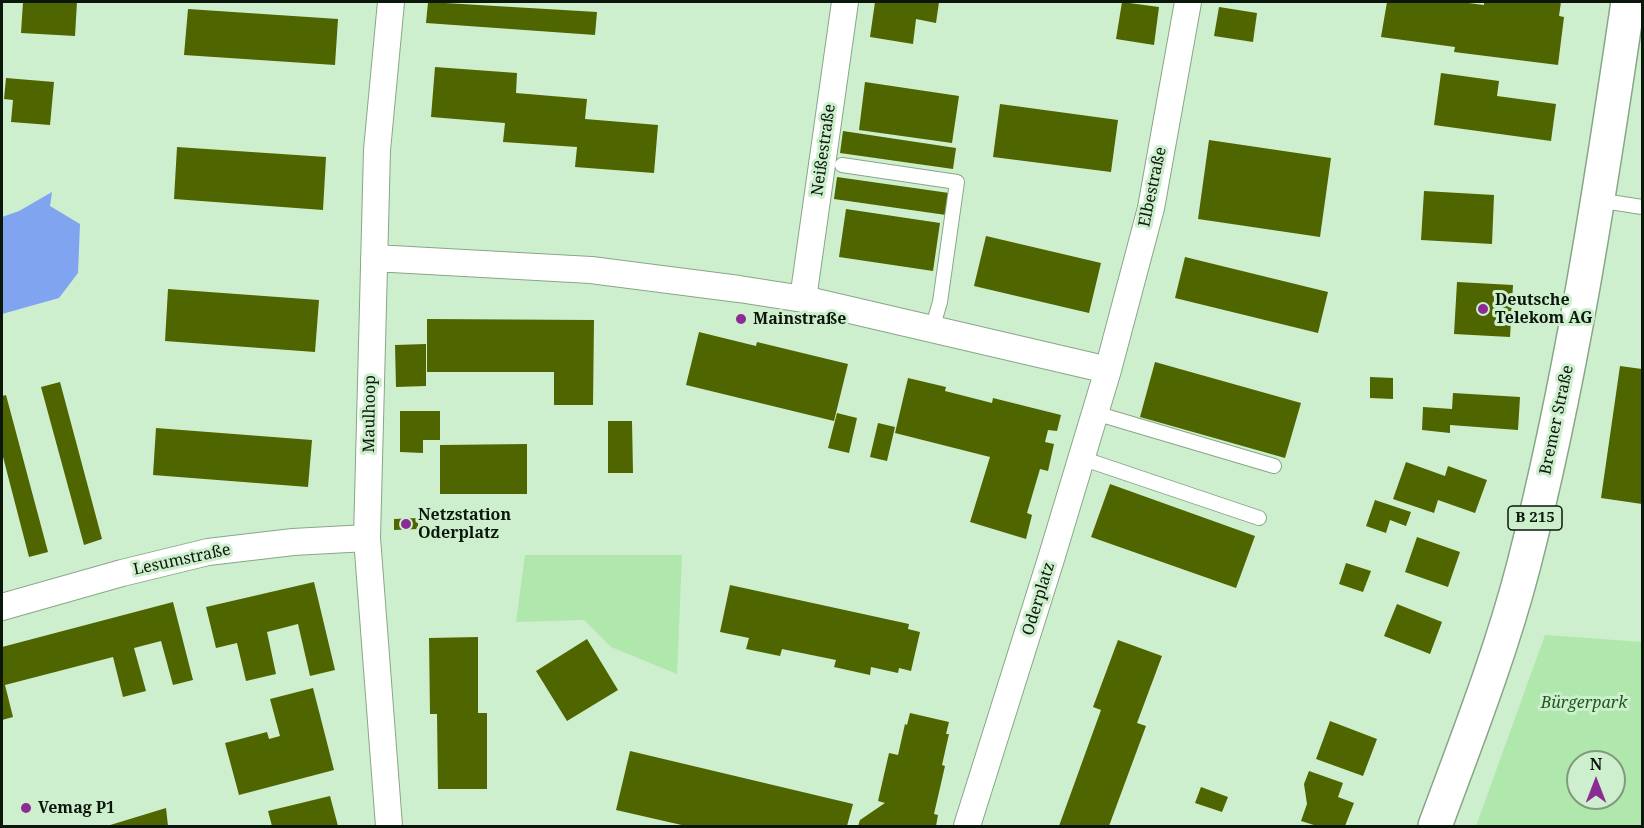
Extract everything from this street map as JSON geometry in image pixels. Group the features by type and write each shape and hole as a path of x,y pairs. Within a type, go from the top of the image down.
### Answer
{"main road":[{"name":"Bremer Straße","path":"1435,826 1486,687 1522,571 1564,393 1628,2"}],"street":[{"name":"Maulhoop","path":"389,826 368,538 377,150 391,2"},
{"name":"Neißestraße","path":"803,299 845,2"},
{"name":"Elbestraße","path":"1108,370 1151,208 1188,2"},
{"path":"374,258 591,270 650,276 803,299 1108,370"},
{"name":"Oderplatz","path":"967,826 1108,370"},
{"name":"Lesumstraße","path":"2,607 122,573 208,552 293,542 368,538"}],"lane":[{"path":"842,165 957,182 940,302 932,329"},
{"path":"1597,200 1642,207"},
{"path":"1095,413 1274,465"},
{"path":"1082,458 1259,518"}],"green space":[{"path":"525,555 682,555 677,674 611,647 584,620 516,622"},
{"name":"Bürgerpark","path":"1545,635 1642,642 1642,826 1476,826"}],"water":[{"path":"52,192 50,206 80,224 78,273 59,298 2,314 2,217 19,211"}],"building":[{"path":"23,2 77,2 75,36 21,33"},
{"path":"428,2 597,12 595,35 426,23"},
{"path":"875,2 939,2 936,23 916,19 913,44 870,37"},
{"path":"1122,2 1159,7 1154,45 1116,39"},
{"path":"1387,2 1461,2 1484,5 1484,2 1561,2 1559,16 1564,17 1558,65 1454,52 1455,47 1381,37"},
{"path":"1219,7 1257,13 1253,42 1214,36"},
{"path":"188,9 338,19 335,65 184,55"},
{"path":"435,67 517,73 516,93 587,99 585,119 658,125 654,173 575,167 577,147 503,142 505,123 431,117"},
{"path":"1441,73 1499,81 1497,96 1556,104 1551,141 1434,125"},
{"path":"6,78 54,82 50,125 11,122 13,100 4,99"},
{"path":"865,82 959,96 952,143 859,130"},
{"path":"1000,104 1118,120 1111,172 993,157"},
{"path":"843,131 956,148 953,169 840,153"},
{"path":"1209,140 1331,158 1320,237 1198,219"},
{"path":"177,147 326,157 323,210 174,199"},
{"path":"837,177 949,193 946,215 834,199"},
{"path":"1424,191 1494,195 1492,244 1421,240"},
{"path":"846,209 940,223 933,271 839,257"},
{"path":"986,236 1101,263 1089,313 974,286"},
{"path":"1185,257 1328,292 1318,333 1175,298"},
{"name":"Deutsche Telekom AG","path":"1457,282 1513,285 1510,337 1454,334"},
{"path":"168,289 319,300 315,352 165,341"},
{"path":"427,319 594,320 593,405 554,405 554,372 427,372"},
{"path":"699,332 756,346 757,342 848,364 834,421 686,385"},
{"path":"426,344 426,386 396,387 395,345"},
{"path":"1155,362 1301,403 1285,458 1140,417"},
{"path":"1620,366 1642,369 1642,504 1601,498"},
{"path":"1370,377 1393,378 1393,399 1370,398"},
{"path":"908,378 946,387 945,391 992,403 993,398 1061,415 1057,431 1048,430 1045,442 1054,444 1048,471 1040,469 1027,513 1032,515 1026,539 970,522 990,457 895,433"},
{"path":"60,382 102,539 84,545 41,387"},
{"path":"1453,393 1520,397 1518,430 1450,425 1450,433 1422,430 1423,407 1452,409"},
{"path":"6,395 48,552 29,557 2,453 2,396"},
{"path":"400,411 440,411 440,440 423,440 423,453 400,452"},
{"path":"837,413 857,418 849,453 828,448"},
{"path":"608,421 632,421 633,473 608,473"},
{"path":"878,423 895,427 887,461 870,457"},
{"path":"156,428 312,440 308,487 153,475"},
{"path":"527,444 527,494 440,494 440,445"},
{"path":"1406,462 1445,476 1448,466 1487,480 1475,513 1438,500 1434,513 1393,499"},
{"path":"1110,484 1255,536 1236,588 1091,537"},
{"path":"1375,500 1411,512 1406,526 1390,520 1386,533 1366,526"},
{"name":"Netzstation Oderplatz","path":"418,518 418,529 394,530 394,519"},
{"path":"1417,537 1460,552 1448,587 1405,572"},
{"path":"1346,563 1371,571 1363,592 1339,584"},
{"path":"314,582 335,670 310,676 298,624 267,632 276,674 246,681 237,643 216,648 206,607"},
{"path":"730,585 909,624 908,629 920,632 911,671 899,668 898,673 871,667 870,675 834,667 836,660 782,649 780,656 746,649 749,638 720,632"},
{"path":"173,602 193,680 173,685 161,641 134,648 146,691 123,697 113,657 5,685 13,717 2,720 2,647"},
{"path":"1397,604 1442,622 1430,654 1384,636"},
{"path":"478,637 478,713 487,713 487,789 438,789 437,714 430,714 429,638"},
{"path":"587,639 618,690 567,721 536,671"},
{"path":"1118,640 1162,656 1137,723 1146,726 1109,826 1059,826 1101,710 1093,707"},
{"path":"313,688 334,770 239,795 225,743 267,732 269,739 280,736 270,699"},
{"path":"910,713 949,722 946,734 949,734 942,765 945,766 934,814 938,815 936,826 858,826 860,820 885,803 878,801 889,753 898,755"},
{"path":"1330,721 1377,739 1363,776 1316,759"},
{"path":"630,751 853,804 847,826 686,826 616,810"},
{"path":"1309,771 1343,783 1338,797 1354,803 1345,826 1317,826 1301,821 1307,804 1304,784"},
{"path":"1201,787 1228,797 1222,812 1195,803"},
{"path":"330,796 338,826 272,826 268,811"},
{"path":"166,808 168,826 107,826"}],"place":[{"name":"Deutsche Telekom AG","path":"1483,309"},
{"name":"Mainstraße","path":"741,319"},
{"name":"Netzstation Oderplatz","path":"406,524"},
{"name":"Vemag P1","path":"26,808"}]}
